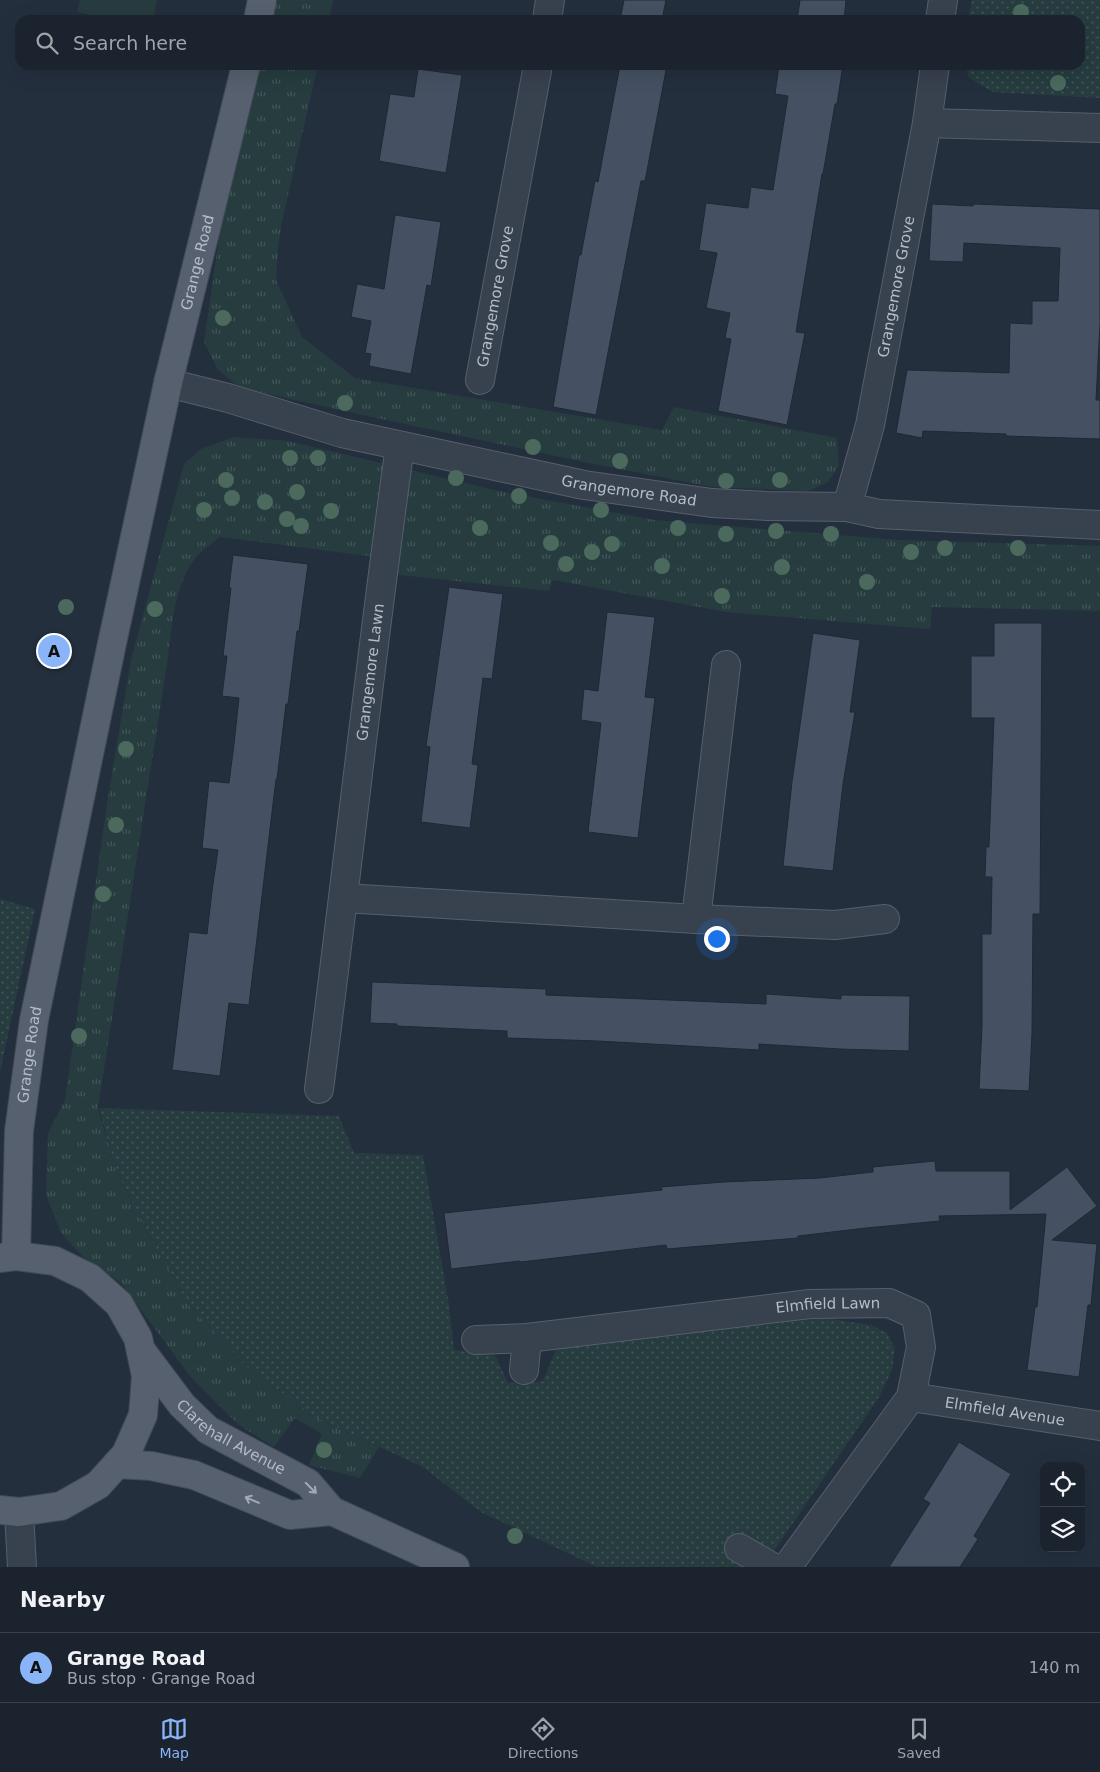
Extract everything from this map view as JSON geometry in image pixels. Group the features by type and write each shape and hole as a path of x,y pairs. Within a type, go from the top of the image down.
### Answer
{"main road":[{"path":"259,15 262,0"},
{"name":"Grange Road","path":"8,1257 19,1131 34,1020 168,384 245,70"},
{"path":"8,1257 55,1261 90,1278 119,1304 138,1338 146,1376 143,1415 126,1454 98,1485 61,1506 10,1511"},
{"name":"Clarehall Avenue","path":"140,1350 182,1405 208,1430 308,1483 332,1511 455,1567"},
{"name":"Clarehall Avenue","path":"117,1464 151,1466 194,1475 290,1515 332,1511"}],"street":[{"path":"547,15 550,0"},
{"path":"941,15 943,0"},
{"name":"Grangemore Grove","path":"480,380 537,70"},
{"name":"Grangemore Grove","path":"847,507 870,425 927,123 933,70"},
{"path":"927,123 1100,128"},
{"name":"Grangemore Road","path":"168,384 228,398 342,432 584,485 712,503 847,507 879,514 1100,525"},
{"name":"Grangemore Lawn","path":"319,1089 400,446"},
{"path":"696,919 726,665"},
{"path":"344,898 696,919 835,924 885,919"},
{"name":"Elmfield Lawn","path":"476,1340 527,1338 810,1304 889,1303 916,1315 921,1347 911,1397 787,1567"},
{"path":"524,1370 527,1338"},
{"name":"Elmfield Avenue","path":"911,1397 1100,1426"},
{"path":"10,1511 22,1567"},
{"path":"739,1548 772,1567"}],"green space":[{"path":"80,0 157,0 154,15 92,15 77,12"},
{"path":"262,0 333,0 330,15 259,15"},
{"path":"972,0 1100,0 1100,98 993,92 969,78 967,70 1085,70 1085,15 969,15"},
{"path":"246,70 317,70 282,221 276,280 302,337 355,378 662,430 674,407 837,438 839,466 827,483 808,491 712,487 584,462 239,387 218,370 204,342 241,87"},
{"path":"234,437 288,441 499,491 654,520 898,540 1100,546 1100,611 932,607 930,629 726,612 553,580 549,591 382,573 384,558 220,537 197,557 182,582 175,607 98,1108 115,1167 152,1240 188,1304 249,1369 319,1419 379,1447 360,1478 309,1465 322,1434 295,1418 274,1447 239,1425 190,1376 121,1283 83,1257 61,1233 46,1195 48,1133 65,1100 108,797 131,660 184,464 201,449"},
{"path":"0,899 35,909 0,1072"},
{"path":"99,1108 339,1116 354,1153 423,1155 449,1305 454,1350 495,1355 508,1383 543,1381 557,1346 824,1318 871,1325 887,1333 895,1349 892,1370 879,1397 763,1567 597,1567 481,1512 423,1467 319,1419 249,1369 188,1304 152,1240 115,1167"}],"building":[{"path":"624,0 666,0 663,15 621,15"},
{"path":"800,0 846,0 844,15 798,15"},
{"path":"418,70 462,75 446,173 379,161 390,94 414,97"},
{"path":"619,70 666,70 645,181 641,181 596,415 553,407 579,255 581,255 595,181 598,182"},
{"path":"778,70 842,70 822,174 796,332 805,333 787,425 718,411 731,339 725,338 730,313 706,308 717,253 699,250 706,203 748,208 751,187 773,190 788,96 775,94"},
{"path":"932,204 1100,209 1100,324 1096,400 1100,400 1100,439 923,431 922,438 896,433 907,370 1009,373 1010,323 1032,324 1032,301 1058,301 1060,248 964,243 963,262 929,261"},
{"path":"395,215 441,222 431,286 427,285 411,374 369,366 371,354 365,353 371,321 351,317 357,284 384,289"},
{"path":"233,555 308,564 288,704 286,704 249,1005 229,1003 220,1076 172,1070 189,932 207,934 218,850 202,848 209,781 229,783 234,744 239,698 222,696 227,656 223,656"},
{"path":"449,587 503,594 492,679 483,678 472,764 478,765 470,828 421,822 430,747 426,746"},
{"path":"607,612 655,617 645,697 655,698 638,838 588,832 601,723 581,720 584,689 598,691"},
{"path":"994,623 1042,623 1040,914 1033,914 1032,1033 1029,1091 979,1089 982,1027 982,934 991,934 992,877 985,877 986,847 989,847 994,718 971,718 971,656 994,656"},
{"path":"813,633 860,640 850,712 855,712 843,784 833,871 783,866 792,782"},
{"path":"372,982 546,989 546,995 766,1004 766,994 841,999 841,995 910,996 909,1051 759,1044 759,1050 507,1038 507,1031 370,1023"},
{"path":"935,1161 936,1171 1010,1171 1010,1210 1067,1167 1097,1206 1052,1240 1097,1244 1091,1305 1088,1305 1079,1377 1027,1370 1035,1307 1037,1307 1046,1214 939,1216 940,1221 798,1236 798,1238 667,1249 666,1245 451,1269 444,1213 662,1190 661,1187 820,1178 873,1172 873,1167"},
{"path":"959,1442 1011,1474 974,1536 978,1539 960,1567 889,1567 930,1503 923,1499"}],"place":[{"name":"Grange Road","path":"54,651"}]}
